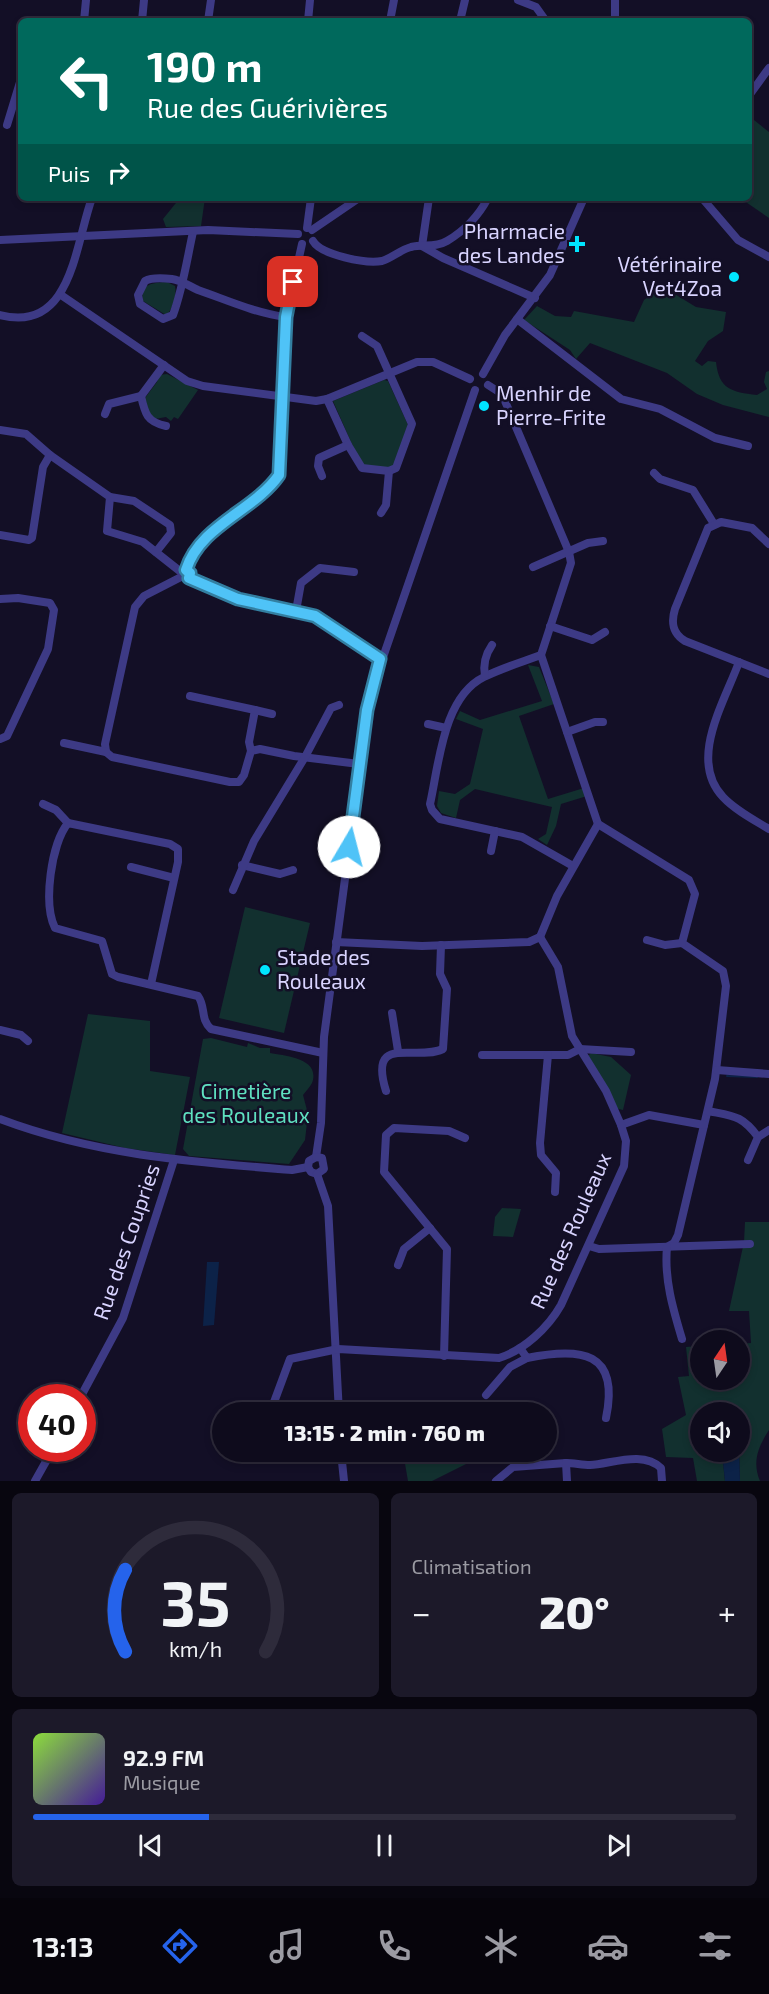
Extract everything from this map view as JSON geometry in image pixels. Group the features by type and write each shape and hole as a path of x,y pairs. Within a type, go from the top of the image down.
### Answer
{"street":[{"path":"84,18 86,0"},
{"path":"142,18 144,0"},
{"path":"208,18 211,0"},
{"path":"308,18 310,0"},
{"path":"391,18 394,0"},
{"path":"461,18 465,0"},
{"path":"518,0 536,7 545,18"},
{"path":"615,0 615,18"},
{"path":"752,91 769,68"},
{"path":"7,124 18,89"},
{"path":"0,315 18,318 35,315 53,303 61,294 91,201"},
{"path":"311,201 310,229 313,241 322,251 370,262 384,260 406,249 436,246 450,240 472,220 487,201"},
{"path":"0,240 233,230 298,234 310,229 353,201"},
{"path":"422,246 429,201"},
{"path":"483,374 517,319 535,298 550,275 583,201"},
{"path":"705,201 738,240 769,257"},
{"path":"193,232 181,282 170,318 159,317 138,300 141,285 150,279 181,282 252,310 286,317"},
{"path":"106,752 105,744 135,607 144,596 184,574 197,547 229,517 272,486 279,475 286,317 303,244 298,234"},
{"path":"303,244 313,241"},
{"path":"422,246 443,258 535,298"},
{"path":"61,294 187,381 203,386 282,398 327,399 417,362 433,362 470,379"},
{"path":"517,319 621,399 660,409 715,438 748,446"},
{"path":"362,336 378,346 412,424 399,461 389,471 386,505 381,513"},
{"path":"105,414 109,404 141,396 164,365"},
{"path":"470,379 477,373 483,374 488,380 488,385 484,390 475,390"},
{"path":"470,379 470,384 475,390"},
{"path":"488,385 496,388 502,394 569,552 571,562 541,655 598,824 689,880 694,886 695,894 682,944"},
{"path":"316,1157 321,1123 323,1053 369,698 380,659 444,486 475,390"},
{"path":"141,396 145,416 155,424 166,426"},
{"path":"327,399 348,445 362,468 389,471"},
{"path":"0,430 26,434 50,455 110,497 134,501 170,525 171,533 156,552"},
{"path":"322,476 318,466 319,458 348,445"},
{"path":"0,535 29,540 32,538 43,467 50,455"},
{"path":"654,473 660,479 693,490 714,524"},
{"path":"110,497 107,531 134,538 184,574 238,599 296,611 328,623 380,659"},
{"path":"769,544 752,528 728,523 714,524 702,538 675,609 673,627 685,641 769,674"},
{"path":"533,567 588,543 603,540"},
{"path":"296,611 301,583 320,568 354,572"},
{"path":"0,599 18,598 50,603 54,610 48,649 7,736 0,739"},
{"path":"550,626 592,640 606,632"},
{"path":"485,676 487,652 492,645"},
{"path":"541,655 485,676 456,704 446,728 430,804 432,810 441,819 522,837 573,866"},
{"path":"740,662 709,741 707,767 710,779 725,800 769,829"},
{"path":"190,696 272,714"},
{"path":"233,890 242,865 305,758 331,708 339,705"},
{"path":"64,743 106,752 112,757 239,782 244,775 251,751 249,742 255,710"},
{"path":"567,732 594,722 603,722"},
{"path":"428,724 446,728"},
{"path":"251,751 260,749 305,758 359,764"},
{"path":"43,804 56,810 68,823 175,846 178,854 174,878 151,984"},
{"path":"68,823 52,858 51,908 55,928 102,941 111,974 198,996 202,1002 204,1020 211,1029 323,1053"},
{"path":"336,942 441,945 529,942 540,937 557,896 598,824"},
{"path":"491,851 495,831"},
{"path":"242,865 280,874 293,870"},
{"path":"132,867 174,878"},
{"name":"Rue des Rouleaux","path":"274,1402 290,1359 334,1350 499,1358 520,1348 554,1317 589,1246 624,1166 626,1142 606,1091 572,1036 558,967 540,937"},
{"path":"646,940 665,945 682,944 723,971 726,986 716,1074 708,1111 678,1234 674,1243 666,1247"},
{"path":"386,1091 382,1076 383,1062 388,1055 398,1051 433,1053 444,1049 447,989 440,974 441,945"},
{"path":"392,1013 398,1051"},
{"path":"0,1030 21,1035 28,1041"},
{"path":"482,1055 568,1055 580,1049 631,1052"},
{"path":"548,1055 540,1143 541,1155 556,1173 555,1192"},
{"path":"716,1074 769,1074"},
{"path":"708,1111 744,1120 758,1137"},
{"path":"621,1125 649,1114 704,1125"},
{"path":"0,1119 101,1149 174,1160 292,1170 308,1167"},
{"path":"444,1356 447,1249 384,1172 386,1136 394,1128 449,1131 465,1138"},
{"path":"748,1160 758,1137 769,1131"},
{"path":"308,1167 311,1159 316,1157"},
{"path":"316,1157 325,1163 324,1169 317,1174"},
{"name":"Rue des Coupries","path":"88,1384 123,1318 174,1160"},
{"path":"308,1167 311,1172 317,1174"},
{"path":"317,1174 328,1206 338,1402"},
{"path":"398,1265 404,1249 430,1228"},
{"path":"589,1246 599,1249 750,1244"},
{"path":"666,1247 670,1298 682,1340"},
{"path":"520,1348 527,1358"},
{"path":"486,1395 510,1367 527,1358 572,1353 599,1361 604,1367 610,1398 606,1418"},
{"path":"496,1481 513,1467 566,1463 591,1465 614,1459 653,1461 661,1468 662,1481"},
{"path":"35,1481 45,1462"},
{"path":"342,1462 344,1481"},
{"path":"566,1463 567,1481"}],"green space":[{"path":"752,118 769,132 769,218 744,201 752,201"},
{"path":"178,201 205,201 201,226 166,227 163,219"},
{"path":"167,282 175,286 175,293 172,306 166,315 143,301 142,295 145,287"},
{"path":"663,287 696,307 726,312 723,331 708,341 695,361 702,366 708,361 716,362 723,384 733,390 748,394 757,395 767,389 764,382 766,372 769,371 769,417 723,405 697,394 667,373 590,343 576,359 570,350 524,320 537,306 555,316 571,317 574,311 634,322 644,300"},
{"path":"167,374 198,390 178,419 174,417 171,421 166,417 155,419 149,415 145,398 157,382 159,375"},
{"path":"384,380 388,381 408,425 394,465 388,468 362,467 333,401"},
{"path":"528,665 539,667 554,704 519,716 548,799 584,788 587,796 561,804 556,826 547,845 538,839 546,834 552,807 475,789 460,800 456,818 441,813 437,806 439,791 455,794 470,784 483,729 456,719 460,711 480,720 542,701"},
{"name":"Stade des Rouleaux","path":"245,907 310,923 284,1033 219,1018"},
{"path":"88,1014 150,1021 150,1071 190,1077 175,1155 125,1148 62,1133"},
{"name":"Cimetière des Rouleaux","path":"211,1038 247,1047 248,1043 260,1048 270,1048 270,1053 292,1057 307,1063 311,1068 312,1083 303,1095 308,1114 305,1140 289,1164 189,1156 183,1149 203,1039"},
{"path":"591,1053 611,1057 631,1075 623,1110 615,1108 588,1056"},
{"path":"502,1208 521,1209 513,1237 493,1236 495,1217"},
{"path":"745,1222 769,1222 769,1430 757,1455 756,1467 760,1481 740,1481 739,1462 750,1462 750,1402 690,1402 690,1458 666,1457 662,1429 686,1415 678,1377 689,1376 686,1347 690,1347 690,1390 750,1390 749,1311 729,1311 744,1242"},
{"path":"405,1462 470,1462 432,1481 408,1481"},
{"path":"694,1462 723,1462 725,1481 697,1481"}],"water":[{"path":"207,1262 219,1262 214,1325 203,1326"},
{"path":"723,1462 739,1462 740,1481 725,1481"}],"waterway":[{"path":"727,1076 757,1077"}],"place":[{"name":"Pharmacie des Landes","path":"577,244"},
{"name":"Vétérinaire Vet4Zoa","path":"734,277"},
{"name":"Menhir de Pierre-Frite","path":"484,406"},
{"name":"Stade des Rouleaux","path":"265,970"}],"route":[{"path":"293,282 286,317 282,394 284,408 279,475 272,486 229,517 197,547 186,570 191,575 189,578 238,599 315,616 380,659 373,679 367,710 349,847"}]}
